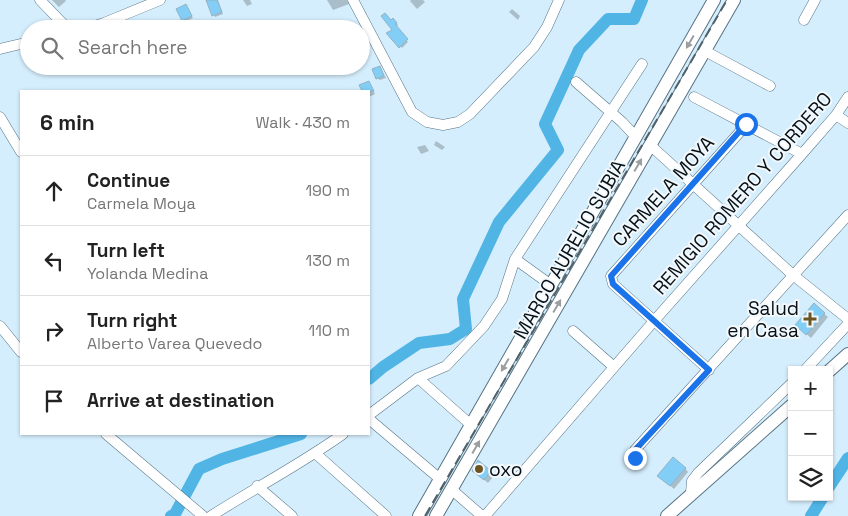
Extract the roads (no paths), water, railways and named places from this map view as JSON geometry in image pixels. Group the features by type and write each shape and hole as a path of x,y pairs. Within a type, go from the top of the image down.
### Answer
{"main road":[{"name":"MARCO AURELIO SUBIA","path":"419,516 714,0"},
{"name":"MARCO AURELIO SUBIA","path":"436,516 734,0"},
{"path":"833,367 848,354"},
{"path":"666,516 788,409"}],"street":[{"path":"40,0 59,20"},
{"path":"111,20 160,0"},
{"path":"353,0 364,20"},
{"path":"370,32 412,112 427,122 443,125 458,122 470,114 534,47 547,27 559,0"},
{"path":"804,20 815,0"},
{"path":"0,48 20,44"},
{"path":"705,51 770,86"},
{"path":"370,416 418,378 446,366 484,326 502,299 515,259 642,64"},
{"path":"576,82 636,137"},
{"path":"694,97 802,154"},
{"name":"REMIGIO ROMERO Y CORDERO","path":"484,516 847,102"},
{"path":"836,115 848,123"},
{"path":"0,117 20,150"},
{"name":"CARMELA MOYA","path":"654,321 613,284 611,276 746,124"},
{"path":"650,146 793,275 848,318"},
{"path":"635,458 635,450 848,216"},
{"path":"515,259 551,285"},
{"path":"654,321 709,370"},
{"path":"809,366 848,324"},
{"path":"0,326 20,351"},
{"path":"573,331 614,367"},
{"path":"418,378 471,425"},
{"path":"691,494 692,481 698,472 788,388"},
{"path":"370,418 440,479"},
{"path":"107,435 203,516"},
{"path":"211,516 342,435"},
{"path":"315,453 386,516"},
{"path":"258,486 292,516"},
{"path":"451,489 484,516"}],"waterway":[{"path":"370,378 419,343 450,339 466,329 463,299 499,222 558,150 545,124 579,50 608,19 634,19 642,0"},
{"path":"171,516 175,514 199,469 222,459 298,435"},
{"path":"833,481 848,458"},
{"path":"811,516 820,501"}],"railway":[{"path":"425,516 727,0"}],"place":[{"name":"Salud en Casa","path":"810,319"},
{"name":"oxo","path":"479,469"}]}
